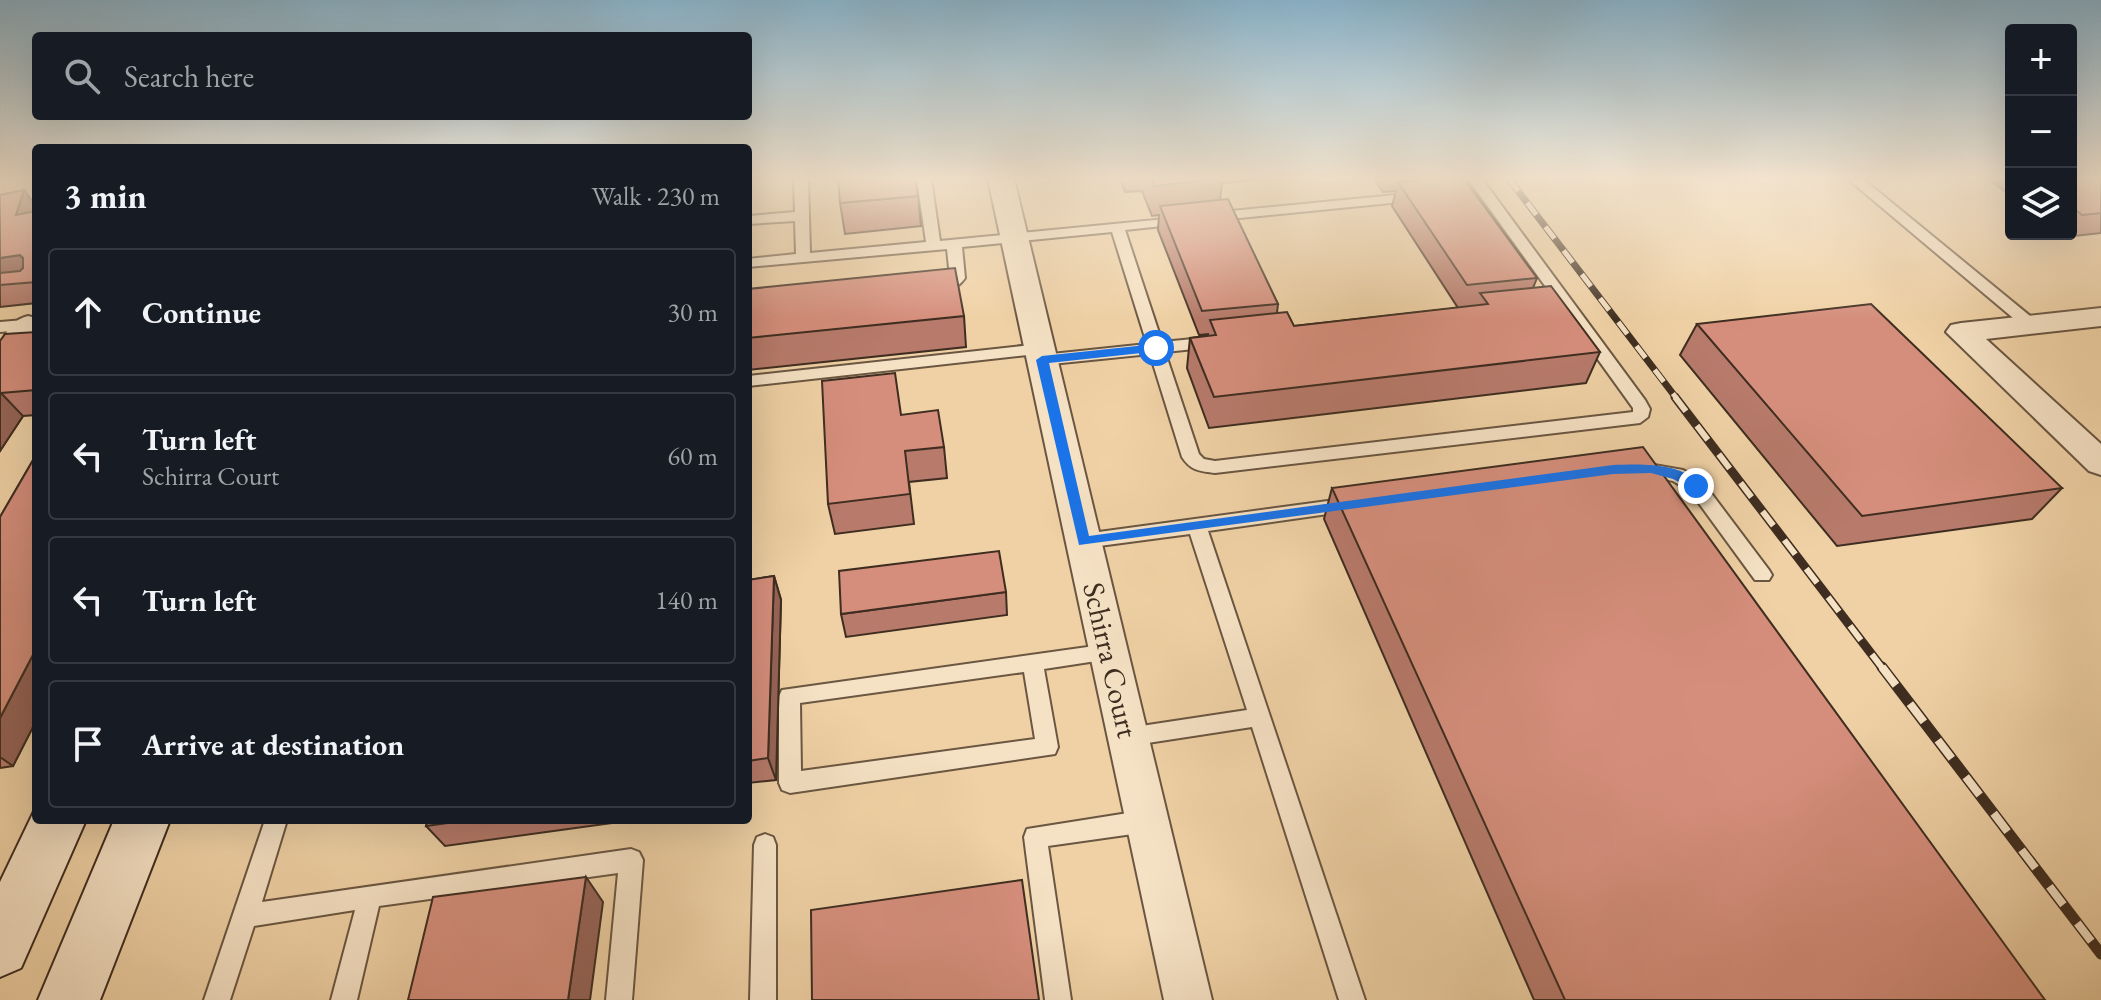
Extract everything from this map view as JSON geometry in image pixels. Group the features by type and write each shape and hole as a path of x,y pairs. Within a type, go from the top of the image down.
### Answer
{"main road":[{"path":"1,948 56,824"},
{"path":"69,1000 140,824"}],"street":[{"name":"Schirra Court","path":"1012,226 1188,1000"},
{"path":"2101,317 1961,332 2101,463"},
{"path":"0,363 21,325"}],"lane":[{"path":"802,226 803,258"},
{"path":"931,226 934,246"},
{"path":"1117,226 1191,457 1199,465 1207,467 1640,417 1642,409 1639,404 1560,306 1504,226"},
{"path":"752,263 1120,226"},
{"path":"1911,226 2030,324"},
{"path":"919,289 950,286 958,278 954,244"},
{"path":"752,381 1226,341"},
{"path":"1623,469 1651,469 1677,475 1696,486 1762,575"},
{"path":"1084,541 1366,503"},
{"path":"1197,526 1352,1000"},
{"path":"1033,662 1047,747 790,783 789,696 1033,662 1109,652"},
{"path":"1128,737 1259,717"},
{"path":"1058,1000 1035,837 1147,821"},
{"path":"217,1000 275,824"},
{"path":"763,1000 765,845"},
{"path":"245,916 631,860 619,1000"},
{"path":"344,1000 370,896"}],"building":[{"path":"0,226 32,226 32,282 0,285 0,273 20,271 23,258 20,255 0,258"},
{"path":"1168,226 1241,226 1278,304 1202,311"},
{"path":"1427,226 1498,226 1537,278 1467,285"},
{"path":"955,268 964,316 752,338 752,289"},
{"path":"1551,286 1600,352 1214,397 1190,338 1216,335 1210,320 1287,312 1294,326 1488,304 1480,293"},
{"path":"1871,304 2062,488 1862,516 1697,324"},
{"path":"32,332 32,390 0,395 0,341 5,334"},
{"path":"895,373 901,415 938,410 944,447 905,451 910,494 828,504 822,381"},
{"path":"1643,447 2045,1000 1565,1000 1332,488"},
{"path":"32,462 32,657 0,718 0,517"},
{"path":"999,551 1006,592 841,614 839,571"},
{"path":"774,576 768,758 752,760 752,579"},
{"path":"586,877 568,1000 408,1000 433,897"},
{"path":"1022,880 1039,1000 812,1000 811,910"}],"railway":[{"path":"1545,226 1677,399"},
{"path":"1675,397 1883,669"},
{"path":"1882,667 2101,954"}],"route":[{"path":"1156,348 1042,360 1084,541 1634,468 1677,475 1696,486"}]}
